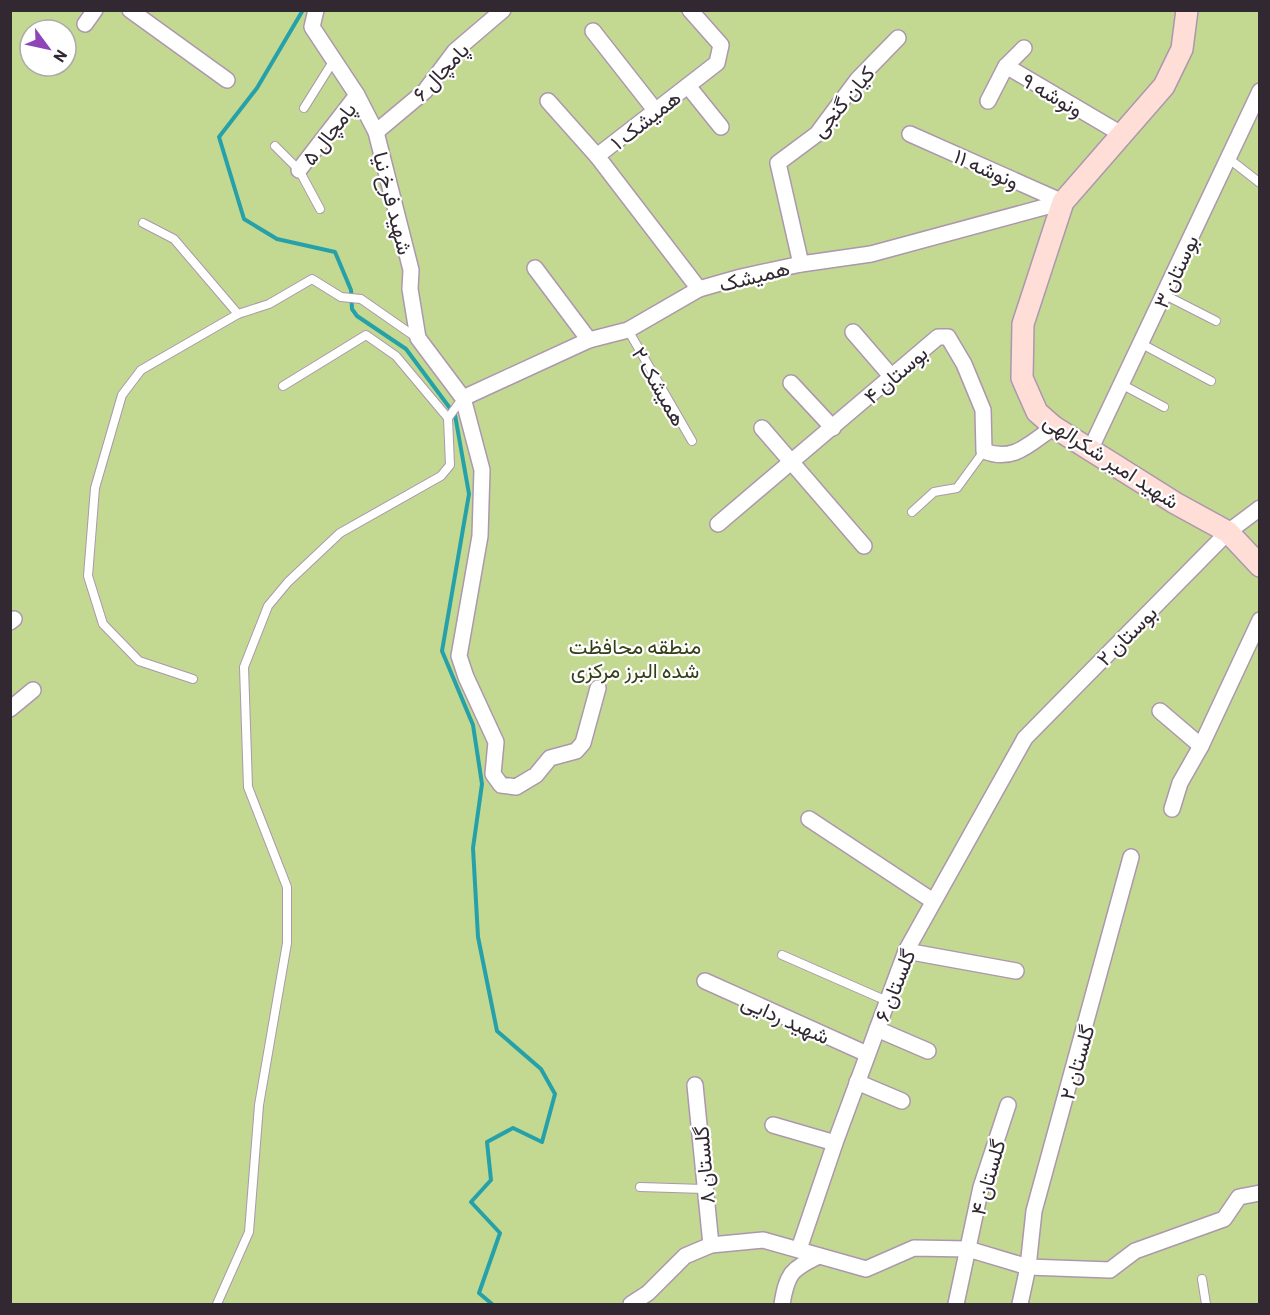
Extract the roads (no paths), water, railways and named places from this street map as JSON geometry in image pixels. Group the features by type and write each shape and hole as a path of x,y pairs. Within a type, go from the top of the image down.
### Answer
{"street":[{"path":"85,24 95,10"},
{"path":"130,10 227,80"},
{"name":"شهید فرخ نیا","path":"316,10 312,27 357,95 376,132 411,270 410,289 418,338 460,402"},
{"name":"پامچال ۶","path":"376,132 425,91 454,51 503,10"},
{"name":"همیشک ۱","path":"690,10 721,45 717,63 597,156 699,289"},
{"name":"شهید امیر شکرالهی","path":"1187,10 1182,48 1164,86 1063,202 1023,324 1022,378 1037,412 1054,427 1228,532 1260,566"},
{"path":"593,31 655,110"},
{"name":"کیان گنجی","path":"801,264 778,163 817,134 858,79 898,38"},
{"name":"ونوشه ۹","path":"1023,48 1006,66 1123,135"},
{"path":"988,101 1006,66"},
{"path":"688,86 721,127"},
{"name":"بوستان ۳","path":"1090,450 1259,92"},
{"name":"پامچال ۵","path":"298,170 357,95"},
{"path":"548,101 597,156"},
{"name":"ونوشه ۱۱","path":"910,134 1063,202"},
{"name":"همیشک","path":"460,402 589,340 628,330 699,289 741,276 801,264 872,254 1063,202"},
{"path":"535,268 589,340"},
{"path":"853,332 891,376"},
{"name":"بوستان ۴","path":"718,524 938,337 948,337 963,364 983,410 984,451"},
{"path":"791,383 832,428"},
{"path":"460,402 482,470 480,536 459,656 466,677 496,742 493,774 501,785 516,788 536,775 550,758 561,753 576,751 583,743 598,688"},
{"path":"984,451 998,456 1017,452 1054,427"},
{"path":"762,428 864,546"},
{"name":"بوستان ۲","path":"1024,738 1228,532 1260,508"},
{"path":"1172,809 1180,783 1201,746 1260,620"},
{"path":"10,709 33,690"},
{"path":"1160,711 1201,746"},
{"name":"گلستان ۶","path":"799,1249 835,1143 906,951 1024,738"},
{"path":"809,819 933,901"},
{"name":"گلستان ۲","path":"1020,1305 1028,1267 1034,1211 1112,937 1131,857"},
{"path":"906,951 1016,971"},
{"name":"شهید ردایی","path":"705,981 867,1054"},
{"path":"877,1029 928,1051"},
{"path":"857,1082 902,1101"},
{"name":"گلستان ۸","path":"695,1085 711,1245"},
{"name":"گلستان ۴","path":"956,1305 981,1187 1008,1105"},
{"path":"773,1125 835,1143"},
{"path":"631,1305 653,1299 685,1256 711,1245 764,1240 866,1269 914,1248 968,1249 1028,1267 1110,1270 1135,1251 1224,1219 1239,1197 1260,1193"},
{"path":"782,1305 786,1280 801,1264 819,1256"}],"lane":[{"path":"304,108 334,60"},
{"path":"275,146 298,170 320,210"},
{"path":"1228,158 1260,183"},
{"path":"143,223 174,239 238,314"},
{"path":"193,679 139,661 103,624 88,576 94,488 122,395 141,370 238,314 269,304 312,279 341,297 361,299 418,338"},
{"path":"1163,294 1216,321"},
{"name":"همیشک ۲","path":"628,330 692,441"},
{"path":"216,1305 249,1232 259,1105 287,943 287,887 248,787 244,667 268,606 288,582 340,533 441,476 450,465 448,418 396,356 366,335 283,386"},
{"path":"1140,343 1211,381"},
{"path":"1121,384 1164,407"},
{"path":"448,418 460,402"},
{"path":"912,512 934,492 957,488 984,451"},
{"path":"782,955 886,1001"},
{"path":"640,1187 704,1189"},
{"path":"1202,1279 1206,1305"}],"waterway":[{"path":"303,10 257,88 219,137 244,219 277,239 335,252 351,290 352,309 357,316 406,349 455,415 469,494 442,651 473,725 482,784 473,848 478,937 497,1031 541,1069 555,1094 542,1142 513,1128 487,1142 491,1180 471,1202 500,1233 479,1293 492,1304"}],"park label":[{"name":"منطقه محافظت شده البرز مرکزی","path":"635,657"}]}
